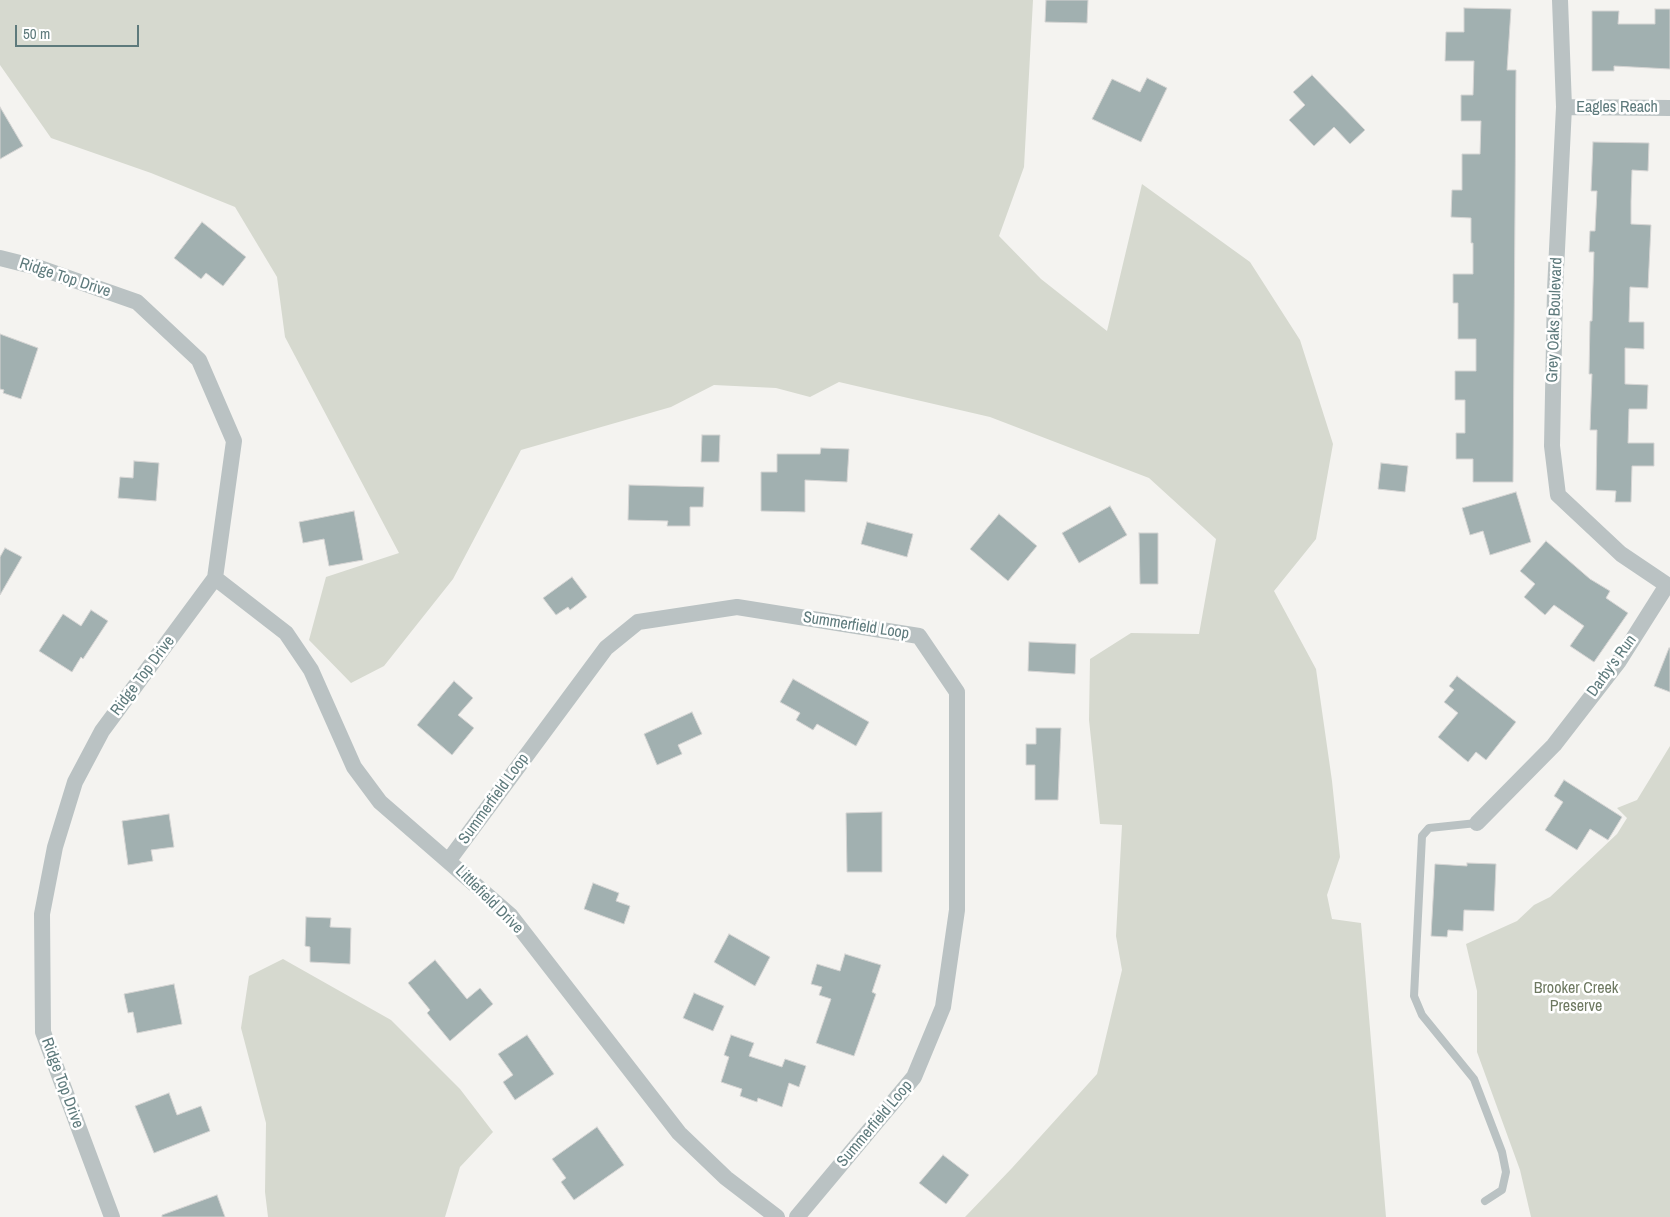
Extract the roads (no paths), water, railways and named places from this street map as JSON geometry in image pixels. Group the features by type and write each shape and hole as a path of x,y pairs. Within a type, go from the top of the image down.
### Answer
{"street":[{"name":"Grey Oaks Boulevard","path":"1560,0 1564,107 1555,290 1552,436 1558,495 1621,554 1669,586"},
{"name":"Eagles Reach","path":"1564,107 1670,108"},
{"name":"Ridge Top Drive","path":"0,258 40,268 137,302 199,360 234,441 215,578 102,731 75,782 56,848 42,914 43,1032 112,1217"},
{"name":"Littlefield Drive","path":"215,578 286,633 311,670 359,774 380,802 510,915 679,1134 726,1178 777,1217"},
{"name":"Darby's Run","path":"1477,824 1554,745 1619,661 1669,586"},
{"name":"Summerfield Loop","path":"449,860 606,648 638,622 737,607 919,636 957,692 957,910 943,1007 914,1077 798,1217"}],"lane":[{"path":"1477,824 1429,828 1422,836 1414,996 1422,1015 1474,1079 1502,1152 1506,1172 1502,1190 1485,1200"}],"park label":[{"name":"Brooker Creek Preserve","path":"1576,998"}]}
